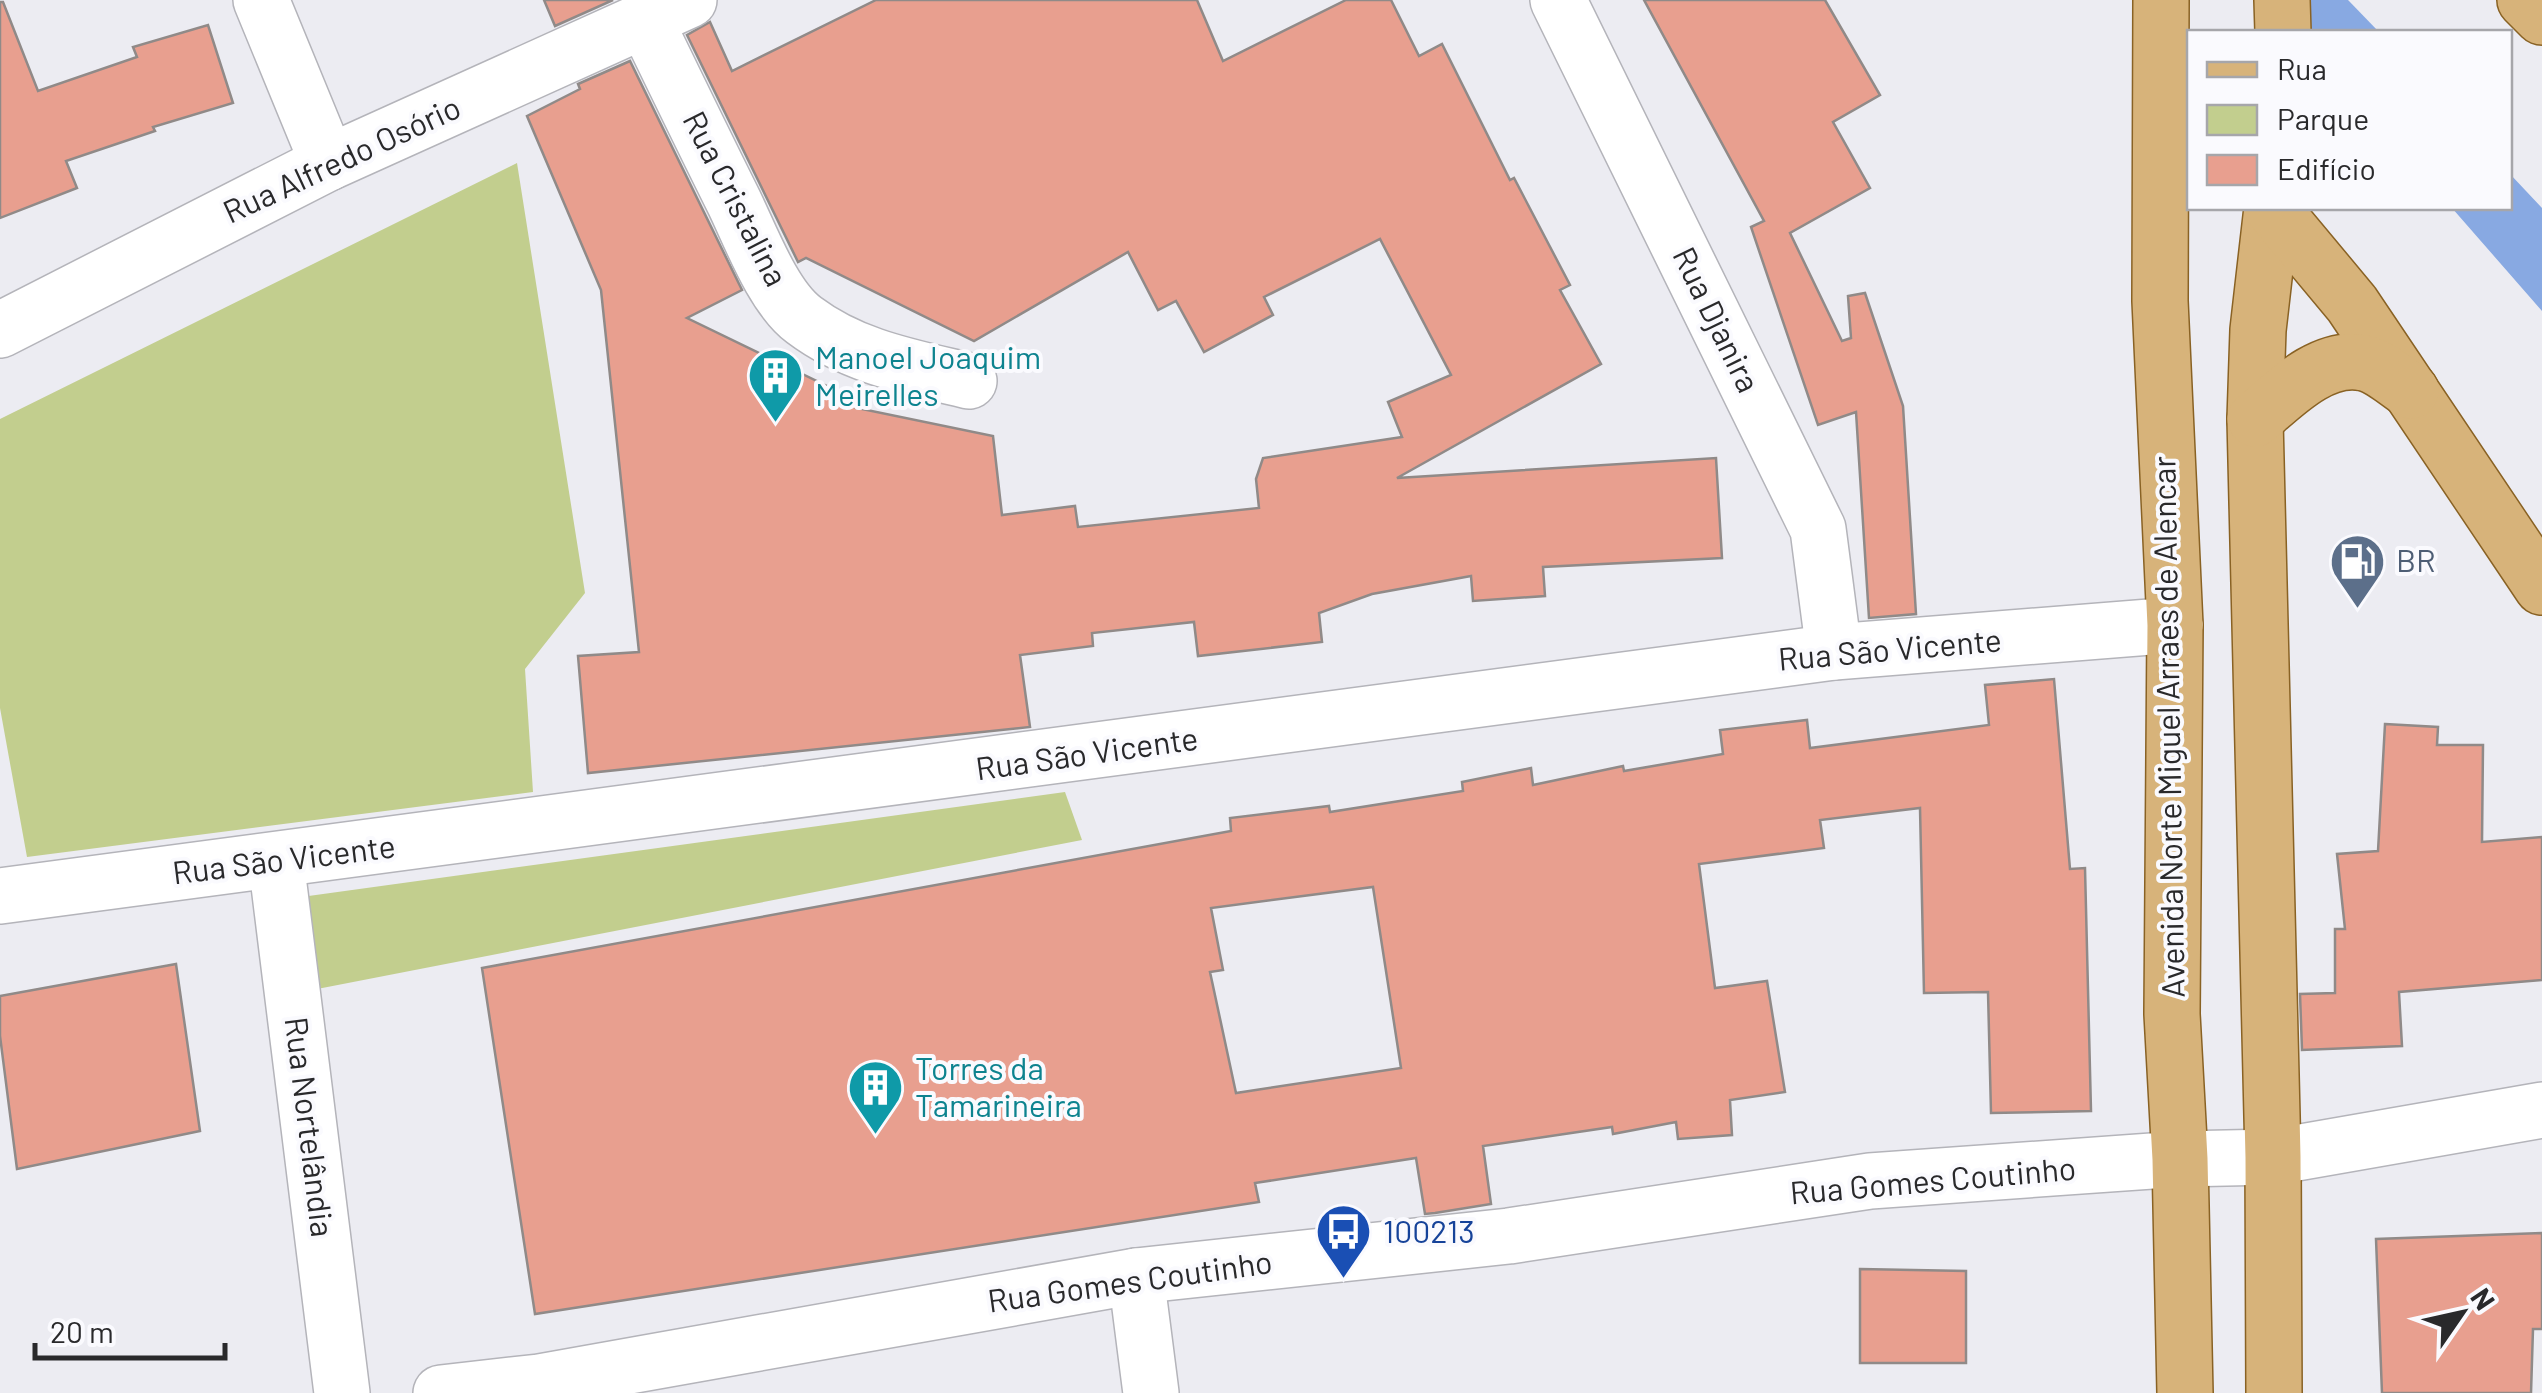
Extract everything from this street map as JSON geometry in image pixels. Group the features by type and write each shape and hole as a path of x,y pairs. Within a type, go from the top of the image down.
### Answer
{"main road":[{"name":"Avenida Norte Miguel Arraes de Alencar","path":"2158,0 2174,83 2160,302 2175,625 2172,1014 2180,1159 2185,1393"},
{"path":"2269,0 2270,30"},
{"path":"2282,0 2283,30"},
{"path":"2525,0 2542,17"},
{"path":"2281,213 2352,304 2542,586"},
{"path":"2274,1393 2274,1157 2254,419 2258,330 2281,213"},
{"path":"2254,419 2292,387 2338,364 2367,363 2414,393"}],"street":[{"path":"261,0 328,163"},
{"name":"Rua Djanira","path":"1558,0 1818,529 1834,652"},
{"name":"Rua Alfredo Osório","path":"0,330 328,163 667,11"},
{"name":"Rua Cristalina","path":"667,11 754,244 779,290 800,317 832,339 885,362 969,381"},
{"name":"Rua São Vicente","path":"0,896 1834,652 2175,625"},
{"name":"Rua Nortelândia","path":"276,861 342,1393"},
{"name":"Rua Gomes Coutinho","path":"441,1393 539,1388 1136,1276 1509,1236 1870,1181 2180,1159 2274,1157 2542,1110"},
{"path":"1136,1276 1150,1393"}],"green space":[{"path":"517,163 585,593 525,669 533,792 27,857 0,708 0,419"},
{"path":"1065,792 1082,840 312,990 294,898"}],"water":[{"path":"2257,0 2348,0 2377,30 2285,30"},
{"path":"2512,176 2542,208 2542,311 2454,210 2512,210"}],"building":[{"path":"544,0 613,0 555,26"},
{"path":"876,0 1197,0 1223,61 1346,0 1391,0 1419,56 1442,44 1510,180 1514,178 1570,285 1560,290 1601,364 1397,478 1716,458 1722,558 1543,567 1545,596 1473,601 1471,576 1372,594 1319,613 1322,642 1198,656 1194,622 1092,633 1093,646 1020,655 1030,727 588,773 578,656 639,652 601,290 527,116 580,89 578,84 630,61 742,290 687,318 864,404 857,408 993,436 1002,515 1075,506 1078,527 1259,508 1256,479 1263,458 1402,437 1388,402 1451,375 1380,239 1264,297 1273,315 1204,352 1176,301 1158,310 1128,252 974,341 806,258 798,262 687,35 710,22 732,71"},
{"path":"1644,0 1825,0 1880,95 1833,122 1870,188 1790,233 1842,341 1851,338 1848,296 1865,293 1903,406 1916,614 1869,618 1856,412 1818,425 1751,227 1764,221"},
{"path":"0,2 38,91 137,57 133,47 208,25 233,103 153,127 155,131 66,161 77,188 0,218"},
{"path":"2054,679 2070,869 2085,868 2091,1111 1991,1113 1988,992 1924,993 1920,808 1820,820 1824,848 1699,864 1715,988 1767,981 1785,1092 1730,1100 1732,1135 1678,1139 1676,1122 1613,1134 1612,1127 1483,1146 1491,1204 1435,1213 1425,1214 1416,1158 1255,1183 1259,1202 535,1314 482,968 1231,831 1230,818 1329,806 1330,812 1463,791 1462,782 1531,768 1533,785 1623,766 1624,771 1723,754 1720,730 1807,720 1810,748 1989,725 1985,685","holes":["1373,887 1401,1068 1236,1093 1210,972 1223,970 1211,908"]},
{"path":"2385,724 2438,727 2437,745 2483,745 2482,842 2542,837 2542,980 2399,992 2402,1046 2302,1050 2300,994 2335,993 2335,929 2345,929 2337,854 2378,851"},
{"path":"176,964 200,1131 17,1169 0,1036 0,996"},
{"path":"2542,1233 2542,1329 2533,1329 2531,1393 2382,1393 2376,1239"},
{"path":"1860,1269 1966,1271 1966,1363 1860,1363"}],"place":[{"name":"Manoel Joaquim Meirelles","path":"776,425"},
{"name":"BR","path":"2357,610"},
{"name":"Torres da Tamarineira","path":"876,1136"},
{"name":"100213","path":"1344,1281"}]}
